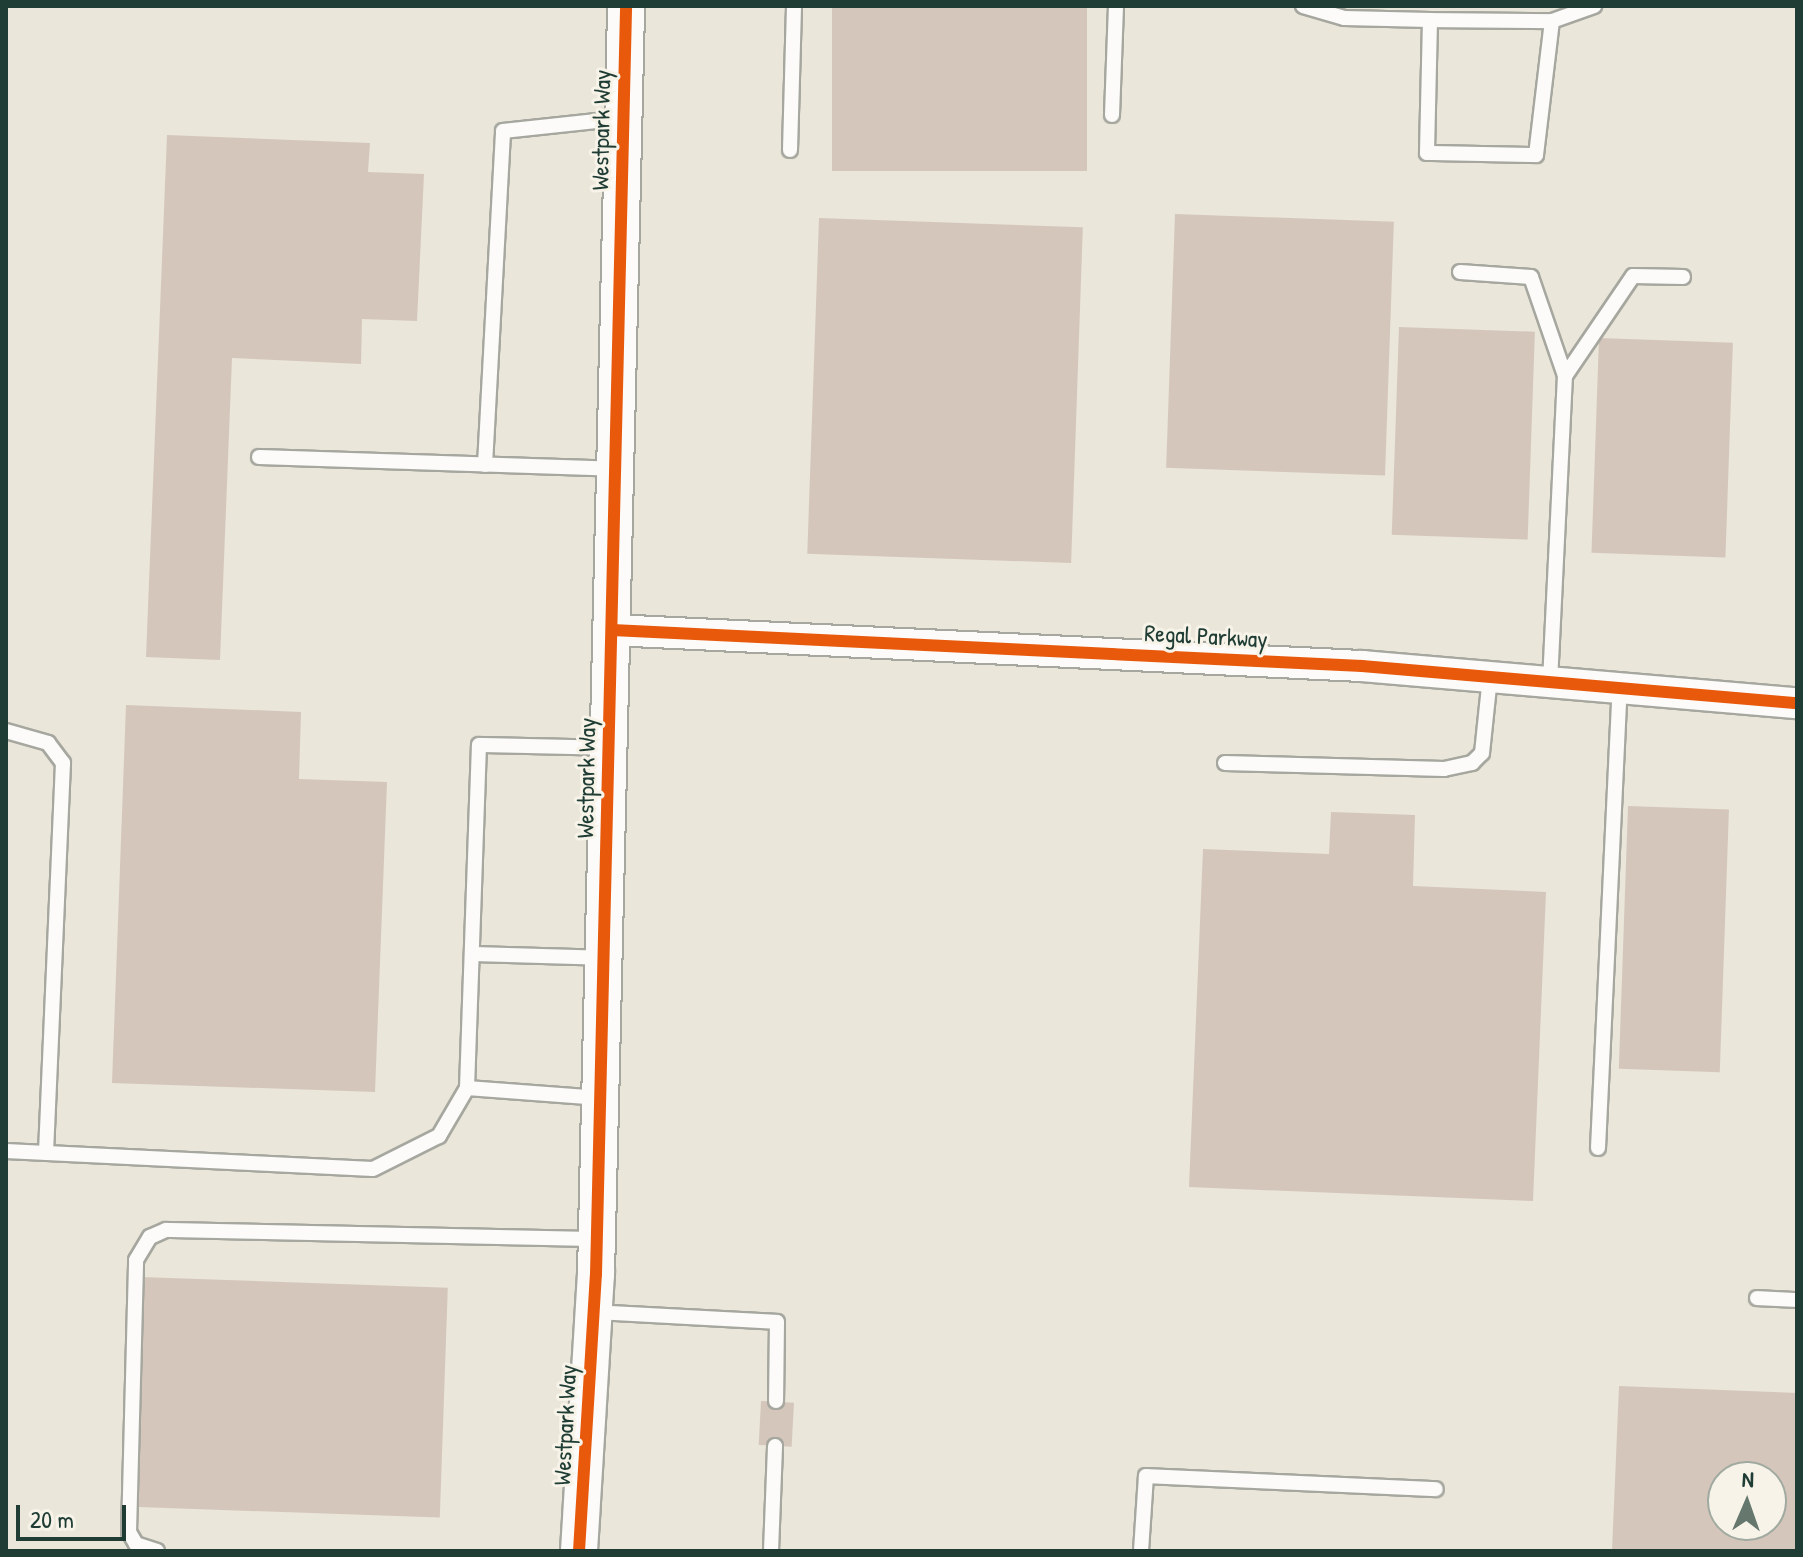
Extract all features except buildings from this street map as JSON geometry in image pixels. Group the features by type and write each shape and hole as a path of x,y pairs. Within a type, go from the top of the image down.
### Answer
{"street":[{"name":"Westpark Way","path":"579,1551 597,1239 626,6"},
{"name":"Regal Parkway","path":"612,630 1490,677 1797,703"}],"lane":[{"path":"790,150 794,6"},
{"path":"1112,115 1116,6"},
{"path":"1303,6 1344,18 1552,21 1594,6"},
{"path":"1430,20 1427,153 1536,155 1552,21"},
{"path":"485,465 503,131 624,118"},
{"path":"1460,272 1531,277 1565,376 1550,682"},
{"path":"1565,376 1633,276 1683,277"},
{"path":"259,457 615,469"},
{"path":"1225,763 1444,769 1472,763 1482,753 1490,677"},
{"path":"1598,1148 1620,688"},
{"path":"6,731 48,743 63,763 46,1153"},
{"path":"6,1151 373,1169 439,1136 467,1088 479,745 609,748"},
{"path":"472,954 604,958"},
{"path":"467,1088 600,1098"},
{"path":"157,1551 136,1544 129,1532 136,1260 150,1237 166,1230 597,1239"},
{"path":"1757,1298 1797,1300"},
{"path":"594,1312 777,1322 776,1401"},
{"path":"771,1551 775,1446"},
{"path":"1141,1551 1146,1476 1436,1489"}],"cycle path":[{"path":"579,1551 596,1274 626,6"},
{"path":"612,630 1362,666 1797,703"}]}
